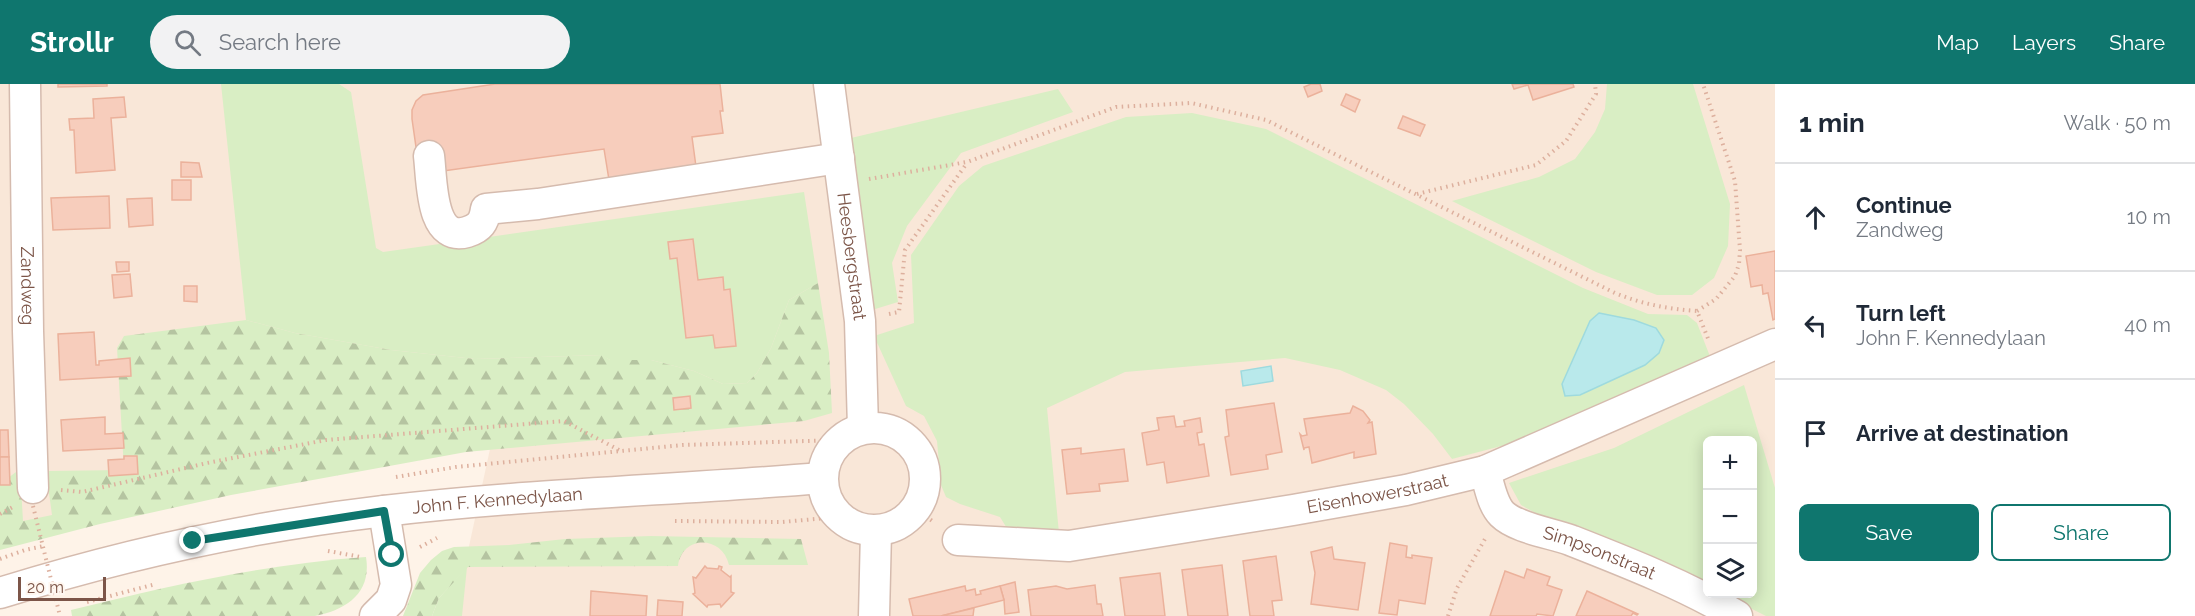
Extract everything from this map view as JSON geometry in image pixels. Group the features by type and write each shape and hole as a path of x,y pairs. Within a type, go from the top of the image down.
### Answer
{"street":[{"name":"Zandweg","path":"25,84 33,497"},
{"name":"Heesbergstraat","path":"829,84 860,321 863,429"},
{"path":"429,156 438,220 448,231 464,233 479,228 484,221 486,209 841,171"},
{"name":"Eisenhowerstraat","path":"958,540 1069,546 1406,490 1485,471 1775,344"},
{"path":"863,429 890,430 904,438 915,449 923,463 926,479 923,495 916,509 906,520 892,528 876,531 862,530 850,525 838,517 826,498 822,478 833,447 850,433 863,429"},
{"name":"Simpsonstraat","path":"1485,471 1501,513 1515,522 1568,539 1650,572 1737,616"},
{"name":"John F. Kennedylaan","path":"0,593 193,541 384,511 543,497 822,478"},
{"path":"375,616 386,607 396,585 384,511"},
{"path":"874,616 876,531"}],"path":[{"path":"1416,194 1536,165 1566,141 1596,94 1595,84"},
{"path":"841,171 967,162 1116,107 1191,103 1266,120 1615,293 1668,309 1696,310 1716,299 1734,276 1739,264 1740,250 1735,181 1703,84"},
{"path":"860,321 899,312 905,250 967,162"},
{"path":"1696,310 1720,368"},
{"path":"60,616 33,497 82,492 207,463 326,440 564,421 622,452"},
{"path":"665,521 782,522 838,517"},
{"path":"1448,616 1457,588 1488,535"},
{"path":"322,551 331,550 372,560 410,553 443,536"},
{"path":"86,602 162,583"},
{"path":"53,610 64,608"}],"shaded area":[{"path":"0,84 1775,84 1775,616 454,616 493,435 0,542"}],"green space":[{"path":"221,84 339,84 351,92 376,248 383,252 804,192 818,283 789,300 771,348 757,373 747,383 723,384 694,371 651,360 610,360 601,355 475,359 391,350 295,333 246,320"},
{"path":"1607,84 1693,84 1730,204 1728,246 1714,278 1692,295 1657,295 1596,272 1452,201 1539,177 1575,159 1595,132 1605,109"},
{"path":"1058,89 1073,112 961,153 907,226 892,263 898,302 872,310 851,138"},
{"path":"1192,113 1266,129 1583,288 1648,314 1687,315 1697,323 1711,359 1596,412 1509,444 1452,459 1433,434 1404,404 1386,390 1340,370 1285,358 1125,372 1047,408 1059,533 1008,530 1000,517 946,497 941,485 937,441 924,416 906,406 874,336 914,323 911,255 959,186 983,166 1126,117"},
{"path":"818,283 829,353 832,413 804,421 466,452 231,495 100,524 0,550 0,484 20,469 23,521 52,515 46,471 124,470 117,348 124,336 246,320 295,333 391,350 475,359 602,355 610,360 651,360 694,371 723,384 747,383 757,373 771,348 789,300"},
{"path":"1744,385 1775,488 1775,616 1766,616 1730,598 1757,598 1757,436 1703,436 1703,584 1539,515 1521,505 1509,483 1614,448"},
{"path":"651,536 801,539 808,565 729,565 719,548 702,543 694,544 687,549 681,556 678,566 468,567 439,598 432,616 403,616 420,573 442,551 454,547"},
{"path":"366,557 367,570 361,590 346,604 315,616 72,616 71,610 217,577 291,565"},
{"path":"467,567 462,616 432,616 439,598"}],"water":[{"path":"1599,313 1634,320 1656,328 1664,340 1659,353 1645,365 1580,395 1565,396 1562,384 1590,321"},
{"path":"1271,366 1273,381 1243,386 1241,371"}],"building":[{"path":"58,84 107,84 107,86 58,87"},
{"path":"495,84 720,84 723,133 692,137 697,174 610,186 604,149 443,171 417,154 412,119 412,110 416,101 423,95"},
{"path":"1320,84 1322,91 1308,97 1304,87"},
{"path":"1512,84 1573,84 1574,87 1533,100 1528,85 1514,89"},
{"path":"1346,94 1360,100 1355,112 1341,105"},
{"path":"124,97 126,117 111,118 115,170 76,173 74,130 70,130 69,119 94,118 93,99"},
{"path":"1403,116 1425,125 1420,136 1398,128"},
{"path":"181,162 199,163 202,177 181,177"},
{"path":"172,180 191,180 191,200 172,200"},
{"path":"109,196 110,228 53,230 51,198"},
{"path":"152,198 153,225 129,227 127,199"},
{"path":"693,239 698,280 723,277 724,290 730,289 736,346 715,348 713,335 686,338 677,258 670,259 668,242"},
{"path":"1775,251 1775,319 1773,320 1768,293 1763,294 1762,285 1751,287 1746,256"},
{"path":"116,262 129,262 129,271 117,272"},
{"path":"130,274 132,296 114,298 112,275"},
{"path":"184,286 197,286 197,302 184,301"},
{"path":"94,332 96,365 99,365 99,361 130,358 131,376 60,380 58,334"},
{"path":"690,396 691,408 674,410 673,398"},
{"path":"1274,403 1282,452 1266,455 1268,469 1231,475 1225,437 1229,436 1226,410"},
{"path":"1353,406 1363,411 1370,420 1368,423 1372,422 1376,454 1354,458 1354,452 1312,463 1309,447 1304,450 1300,434 1307,435 1304,419 1350,413"},
{"path":"1174,416 1176,427 1185,426 1184,421 1200,418 1202,432 1197,433 1199,445 1204,444 1209,476 1167,483 1164,462 1147,465 1142,433 1159,430 1157,418"},
{"path":"105,417 105,434 123,433 124,448 63,451 61,420"},
{"path":"0,430 8,430 9,457 0,457"},
{"path":"1081,448 1081,454 1124,449 1128,481 1099,484 1100,491 1067,494 1062,450"},
{"path":"124,456 137,456 138,474 109,476 108,460 124,459"},
{"path":"0,457 9,457 10,485 0,485"},
{"path":"1390,543 1407,546 1406,557 1412,558 1412,555 1432,558 1425,604 1399,600 1397,615 1379,613"},
{"path":"1332,547 1334,559 1365,563 1358,610 1311,604 1315,573 1311,552"},
{"path":"1276,556 1282,600 1272,601 1274,616 1250,616 1243,561"},
{"path":"1222,565 1228,616 1188,616 1182,570"},
{"path":"705,566 718,569 719,566 722,567 721,570 731,576 731,592 734,593 721,607 720,604 707,607 693,594 695,593 693,577 696,578"},
{"path":"1527,569 1550,577 1547,585 1562,590 1553,616 1537,614 1536,616 1490,616 1505,571 1524,578"},
{"path":"1160,573 1165,616 1125,616 1120,578"},
{"path":"1015,582 1019,612 1005,614 1000,586"},
{"path":"1095,585 1097,604 1101,604 1103,616 1031,616 1028,590 1056,586 1067,589"},
{"path":"965,586 966,591 975,589 976,595 981,594 980,591 1000,586 1004,600 941,616 913,616 909,599"},
{"path":"591,591 647,596 646,616 590,616"},
{"path":"1587,591 1638,614 1576,616"},
{"path":"658,600 683,602 682,616 657,616"},
{"path":"974,608 973,616 941,616"}],"route":[{"path":"193,541 301,522 384,511 392,555"}]}
